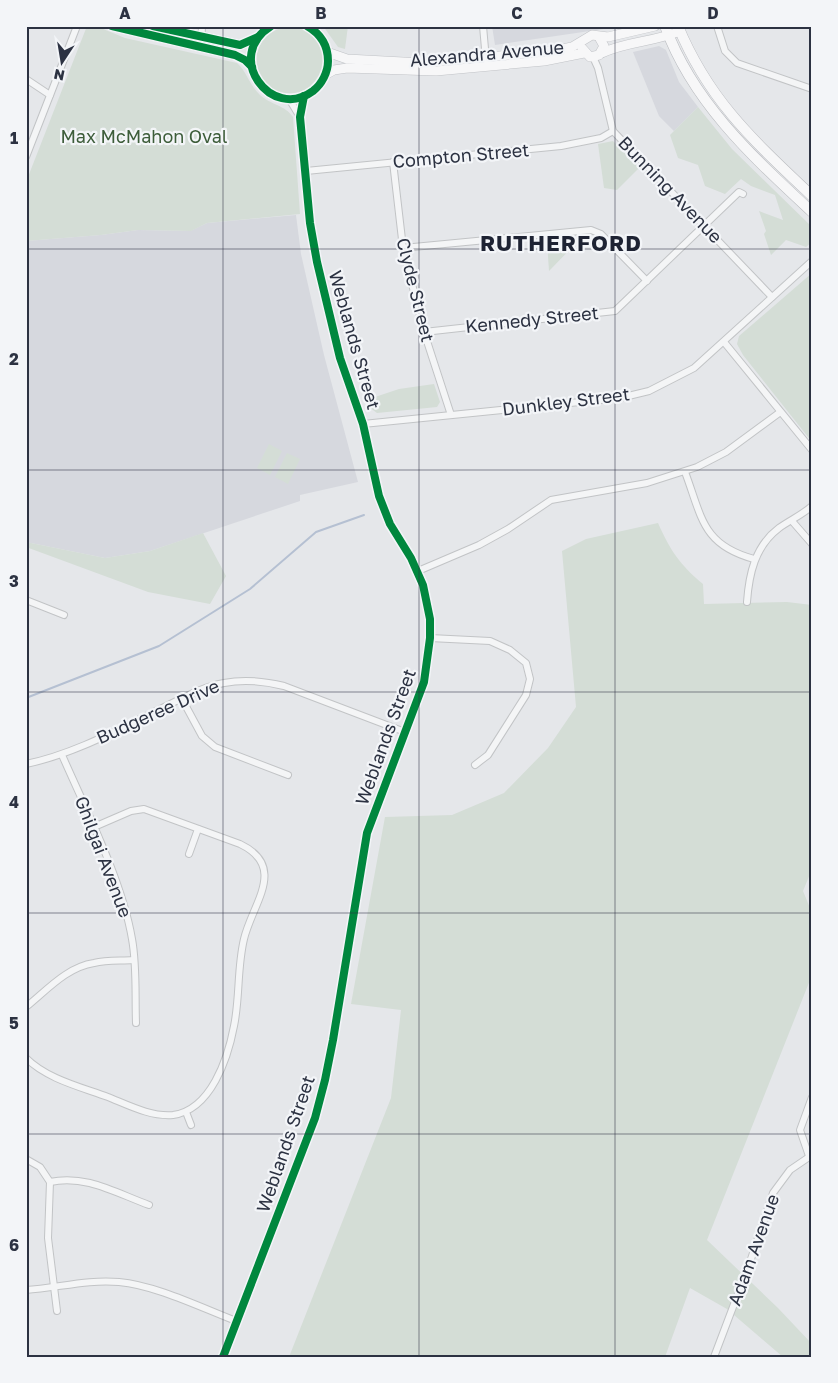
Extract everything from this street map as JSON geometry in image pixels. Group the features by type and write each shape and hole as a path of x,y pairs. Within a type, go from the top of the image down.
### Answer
{"highway":[{"path":"679,29 698,69 728,113 754,141 812,196"},
{"path":"667,31 697,89 720,120 748,152 812,212"}],"main road":[{"path":"112,26 241,56 252,67"},
{"path":"153,26 240,45 258,38"},
{"path":"271,26 258,38 252,50 252,67 255,77 263,88 275,96 289,99 304,96 317,88 325,75 327,52 321,38 307,26"},
{"path":"599,37 604,46 595,55 582,46 585,39 592,35 599,37 626,30 655,26"},
{"name":"Alexandra Avenue","path":"325,75 334,70 347,68 436,71 595,55 667,31 679,29"},
{"name":"Alexandra Avenue","path":"327,52 347,59 422,63 553,51 572,47 585,39"}],"street":[{"path":"26,157 76,26"},
{"path":"201,47 202,26"},
{"path":"482,26 487,66"},
{"path":"718,26 725,51 737,63 812,89"},
{"name":"Bunning Avenue","path":"595,55 613,131 772,296"},
{"path":"26,79 50,95"},
{"name":"Weblands Street","path":"223,1357 305,1146 320,1099 333,1040 365,840 424,682 430,638 427,602 418,571 385,512 363,424 340,358 317,262 300,117 304,96"},
{"name":"Weblands Street","path":"289,99 300,117"},
{"name":"Compton Street","path":"306,171 561,146 601,138 613,131"},
{"name":"Clyde Street","path":"393,162 403,248 424,332 451,415"},
{"name":"Kennedy Street","path":"424,332 615,311 739,192 743,194"},
{"path":"403,248 591,230 601,234 647,281"},
{"name":"Dunkley Street","path":"363,424 620,398 649,391 683,376 724,342 812,261"},
{"path":"724,342 779,413 812,450"},
{"path":"418,571 479,545 508,529 551,500 647,483 685,472 726,452 779,413"},
{"path":"685,472 707,530 713,539 734,553 754,559"},
{"path":"746,602 754,559 769,538 779,528 812,506"},
{"path":"792,521 812,544"},
{"path":"26,600 64,615"},
{"path":"430,638 490,641 510,650 526,663 530,679 526,695 488,755 475,766"},
{"name":"Budgeree Drive","path":"26,764 62,754 182,699 224,683 267,682 405,732"},
{"path":"182,699 202,736 215,747 288,775"},
{"name":"Ghilgai Avenue","path":"62,754 94,827 126,910 133,941 136,1023"},
{"path":"26,1058 35,1067 49,1074 133,1108 172,1115 186,1112 209,1091 219,1073 230,1044 235,1024 240,955 244,936 264,885 265,873 262,862 254,851 144,809 131,811 94,827"},
{"path":"189,854 198,829"},
{"path":"26,1007 66,974 79,967 94,963 133,960"},
{"path":"810,1156 800,1130 812,1097"},
{"path":"186,1112 191,1125"},
{"name":"Adam Avenue","path":"714,1357 750,1262 773,1194 790,1170 810,1156"},
{"path":"26,1159 40,1167 50,1182 48,1238 57,1311"},
{"path":"50,1182 71,1178 148,1205"},
{"path":"26,1290 104,1281 136,1284 236,1321"}],"shaded area":[{"path":"492,26 624,26 495,45"},
{"path":"659,46 666,50 679,82 698,107 674,131 659,116 633,52"},
{"path":"296,215 301,254 324,355 358,482 300,495 300,501 150,551 105,558 26,542 26,241 138,230 190,231 207,223"}],"green space":[{"name":"Max McMahon Oval","path":"87,26 96,26 125,38 237,63 260,95 286,110 293,117 300,214 207,223 191,231 138,230 26,241 26,182"},
{"path":"323,26 348,26 345,49 338,47"},
{"path":"297,27 309,33 318,42 324,54 322,74 314,85 297,95 283,95 266,85 258,74 256,54 266,37 277,29"},
{"path":"698,107 732,149 812,227 812,242 806,247 786,240 771,255 759,211 783,220 775,195 751,186 741,179 725,194 705,186 698,165 678,158 670,135"},
{"path":"613,141 639,168 617,190 604,188 598,144"},
{"path":"582,237 549,271 547,241"},
{"path":"812,273 812,442 743,355 737,344 739,336"},
{"path":"434,384 440,402 437,407 377,413 369,407 366,400 399,389"},
{"path":"269,444 282,451 270,475 257,468"},
{"path":"287,453 300,459 288,484 275,477"},
{"path":"658,523 676,556 703,584 704,604 787,602 812,605 812,869 803,891 812,913 812,975 707,1240 778,1308 812,1344 812,1357 783,1357 727,1309 690,1288 665,1357 289,1357 391,1098 401,1010 351,1004 385,817 452,815 504,793 548,748 576,707 562,551 586,539"},
{"path":"203,533 226,576 210,604 148,592 26,547 26,542 105,558 150,551"}],"waterway":[{"path":"26,698 159,646 250,589 316,532 364,515"}],"cycle path":[{"path":"112,26 235,55 245,60 252,67"},
{"path":"153,26 240,45 258,37"},
{"path":"271,26 257,39 251,53 252,68 258,81 269,92 282,98 297,98 313,91 324,78 328,65 327,50 323,41 307,26"},
{"path":"223,1357 315,1118 333,1040 367,833 424,682 430,638 430,619 423,585 411,558 390,524 379,496 363,424 340,358 317,262 310,223 300,117 304,96"}],"district":[{"name":"RUTHERFORD","path":"561,243"}]}
